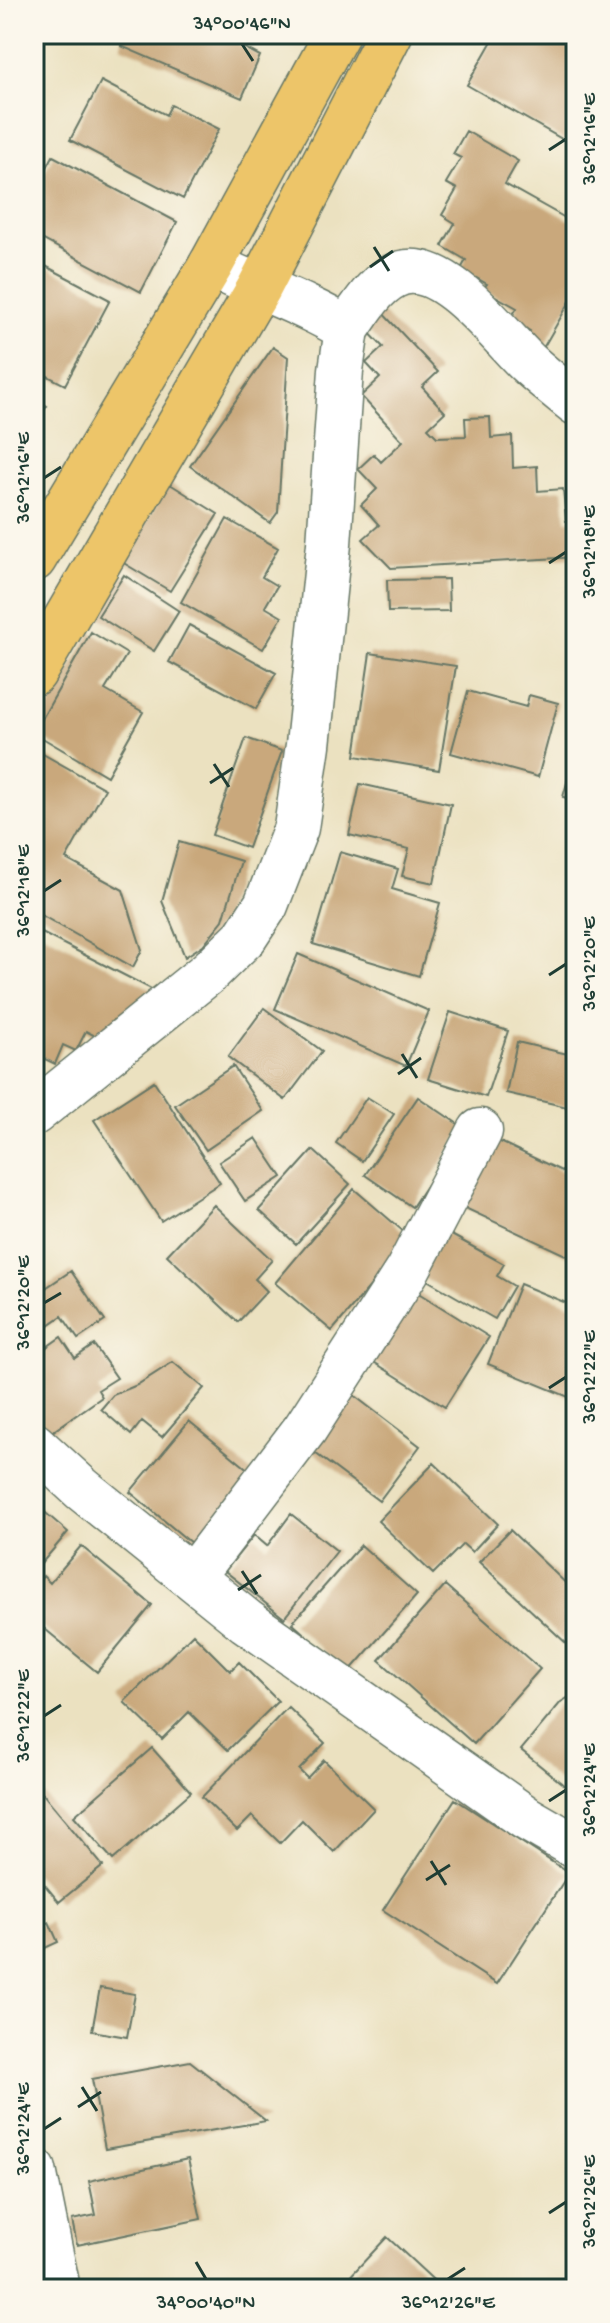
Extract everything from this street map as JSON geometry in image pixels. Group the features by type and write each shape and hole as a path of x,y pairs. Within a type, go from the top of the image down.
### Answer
{"main road":[{"path":"34,559 211,265 337,34"},
{"path":"34,673 259,288 390,34"}],"street":[{"path":"211,265 307,306 347,329"},
{"path":"34,1113 209,972 245,937 266,905 296,828 308,745 347,329 385,282 400,273 414,271 433,277 460,293 529,364 576,403"},
{"path":"193,1576 305,1429 399,1284 480,1131"},
{"path":"34,1445 82,1489 246,1621 526,1818 576,1847"},
{"path":"34,2170 58,2289"}],"building":[{"path":"123,34 241,34 239,45 260,56 242,98 121,46"},
{"path":"496,34 576,34 576,147 467,85"},
{"path":"101,81 166,115 171,105 219,129 183,199 70,140"},
{"path":"466,131 518,161 505,184 576,224 576,291 542,350 525,340 530,331 510,319 517,308 483,289 487,284 461,269 466,260 442,246 455,223 442,215 457,189 446,183 461,158 453,154"},
{"path":"53,156 177,222 141,292 34,235 34,192"},
{"path":"34,260 110,300 65,385 34,369"},
{"path":"378,308 438,372 422,387 445,412 428,428 437,437 466,436 465,418 490,417 491,438 512,436 513,468 537,466 538,491 563,489 566,521 576,520 576,557 391,568 363,539 379,525 361,505 377,489 358,469 374,454 381,462 403,441 361,396 380,378 366,363 383,347 361,324"},
{"path":"273,347 288,357 278,512 270,523 190,466"},
{"path":"34,397 47,406 34,424"},
{"path":"170,484 218,514 170,591 122,562"},
{"path":"227,519 278,548 262,577 277,586 265,607 282,617 263,649 181,602"},
{"path":"124,575 179,611 154,651 98,616"},
{"path":"448,579 449,611 388,612 387,580"},
{"path":"576,602 576,656 571,655"},
{"path":"189,625 276,673 256,709 169,662"},
{"path":"91,632 127,654 105,690 143,712 107,776 34,733"},
{"path":"370,653 456,666 439,770 355,756"},
{"path":"468,691 526,707 529,695 558,703 538,777 451,753"},
{"path":"246,738 282,751 248,848 212,835"},
{"path":"34,749 105,789 66,859 123,890 142,950 133,967 34,911"},
{"path":"573,761 576,762 576,800 563,797"},
{"path":"360,784 451,804 434,883 402,876 409,849 349,835"},
{"path":"179,842 241,861 223,920 203,945 185,957 162,901"},
{"path":"340,852 398,869 392,889 440,903 419,976 313,944"},
{"path":"34,929 161,994 154,1006 140,999 126,1026 113,1020 103,1040 86,1031 76,1051 63,1045 55,1064 43,1058 34,1077"},
{"path":"298,954 429,1011 406,1066 275,1009"},
{"path":"264,1008 322,1051 285,1100 228,1057"},
{"path":"450,1012 508,1031 486,1097 428,1079"},
{"path":"517,1042 576,1056 576,1109 506,1093"},
{"path":"233,1066 263,1111 206,1150 175,1105"},
{"path":"154,1081 220,1183 161,1221 94,1120"},
{"path":"367,1097 394,1114 362,1161 336,1143"},
{"path":"418,1097 464,1128 412,1207 365,1175"},
{"path":"256,1138 282,1177 245,1201 219,1162"},
{"path":"494,1139 576,1178 576,1260 463,1207"},
{"path":"313,1150 350,1184 296,1244 259,1210"},
{"path":"354,1189 411,1238 332,1331 275,1283"},
{"path":"214,1205 272,1260 255,1279 267,1291 238,1322 167,1255"},
{"path":"446,1232 504,1264 497,1276 514,1286 495,1319 420,1276"},
{"path":"71,1271 105,1321 78,1339 62,1316 40,1331 34,1322 34,1274 44,1289"},
{"path":"520,1284 576,1307 576,1400 488,1364"},
{"path":"412,1289 489,1337 445,1407 369,1359"},
{"path":"61,1337 75,1358 94,1345 117,1378 98,1390 102,1397 49,1434 34,1413 34,1356"},
{"path":"173,1362 204,1388 162,1437 142,1421 131,1435 101,1409 113,1395 137,1385"},
{"path":"352,1394 420,1446 379,1501 311,1450"},
{"path":"189,1421 256,1476 197,1548 130,1492"},
{"path":"434,1463 498,1524 472,1552 463,1544 433,1574 378,1521"},
{"path":"34,1503 68,1532 34,1572"},
{"path":"291,1514 337,1551 284,1618 225,1571 254,1535 267,1546"},
{"path":"510,1530 576,1593 576,1634 567,1644 479,1562"},
{"path":"361,1545 417,1595 348,1673 292,1623"},
{"path":"81,1546 152,1605 97,1672 34,1620 34,1587 43,1576 50,1583"},
{"path":"445,1585 540,1669 474,1744 379,1660"},
{"path":"193,1634 230,1671 239,1662 278,1701 228,1750 189,1712 162,1739 124,1702"},
{"path":"576,1693 576,1795 521,1750 561,1702"},
{"path":"288,1707 325,1743 299,1770 307,1778 324,1760 374,1809 334,1852 302,1820 280,1843 252,1816 237,1831 202,1797"},
{"path":"152,1748 191,1792 113,1860 74,1816"},
{"path":"34,1783 103,1866 59,1902 34,1872"},
{"path":"455,1799 569,1873 497,1984 383,1910"},
{"path":"49,1922 58,1942 34,1953 34,1929"},
{"path":"100,1988 135,1994 127,2037 92,2031"},
{"path":"190,2061 266,2121 105,2149 92,2079"},
{"path":"188,2159 201,2219 77,2245 72,2220 96,2215 89,2181"},
{"path":"387,2237 443,2289 350,2289 344,2283"}]}
